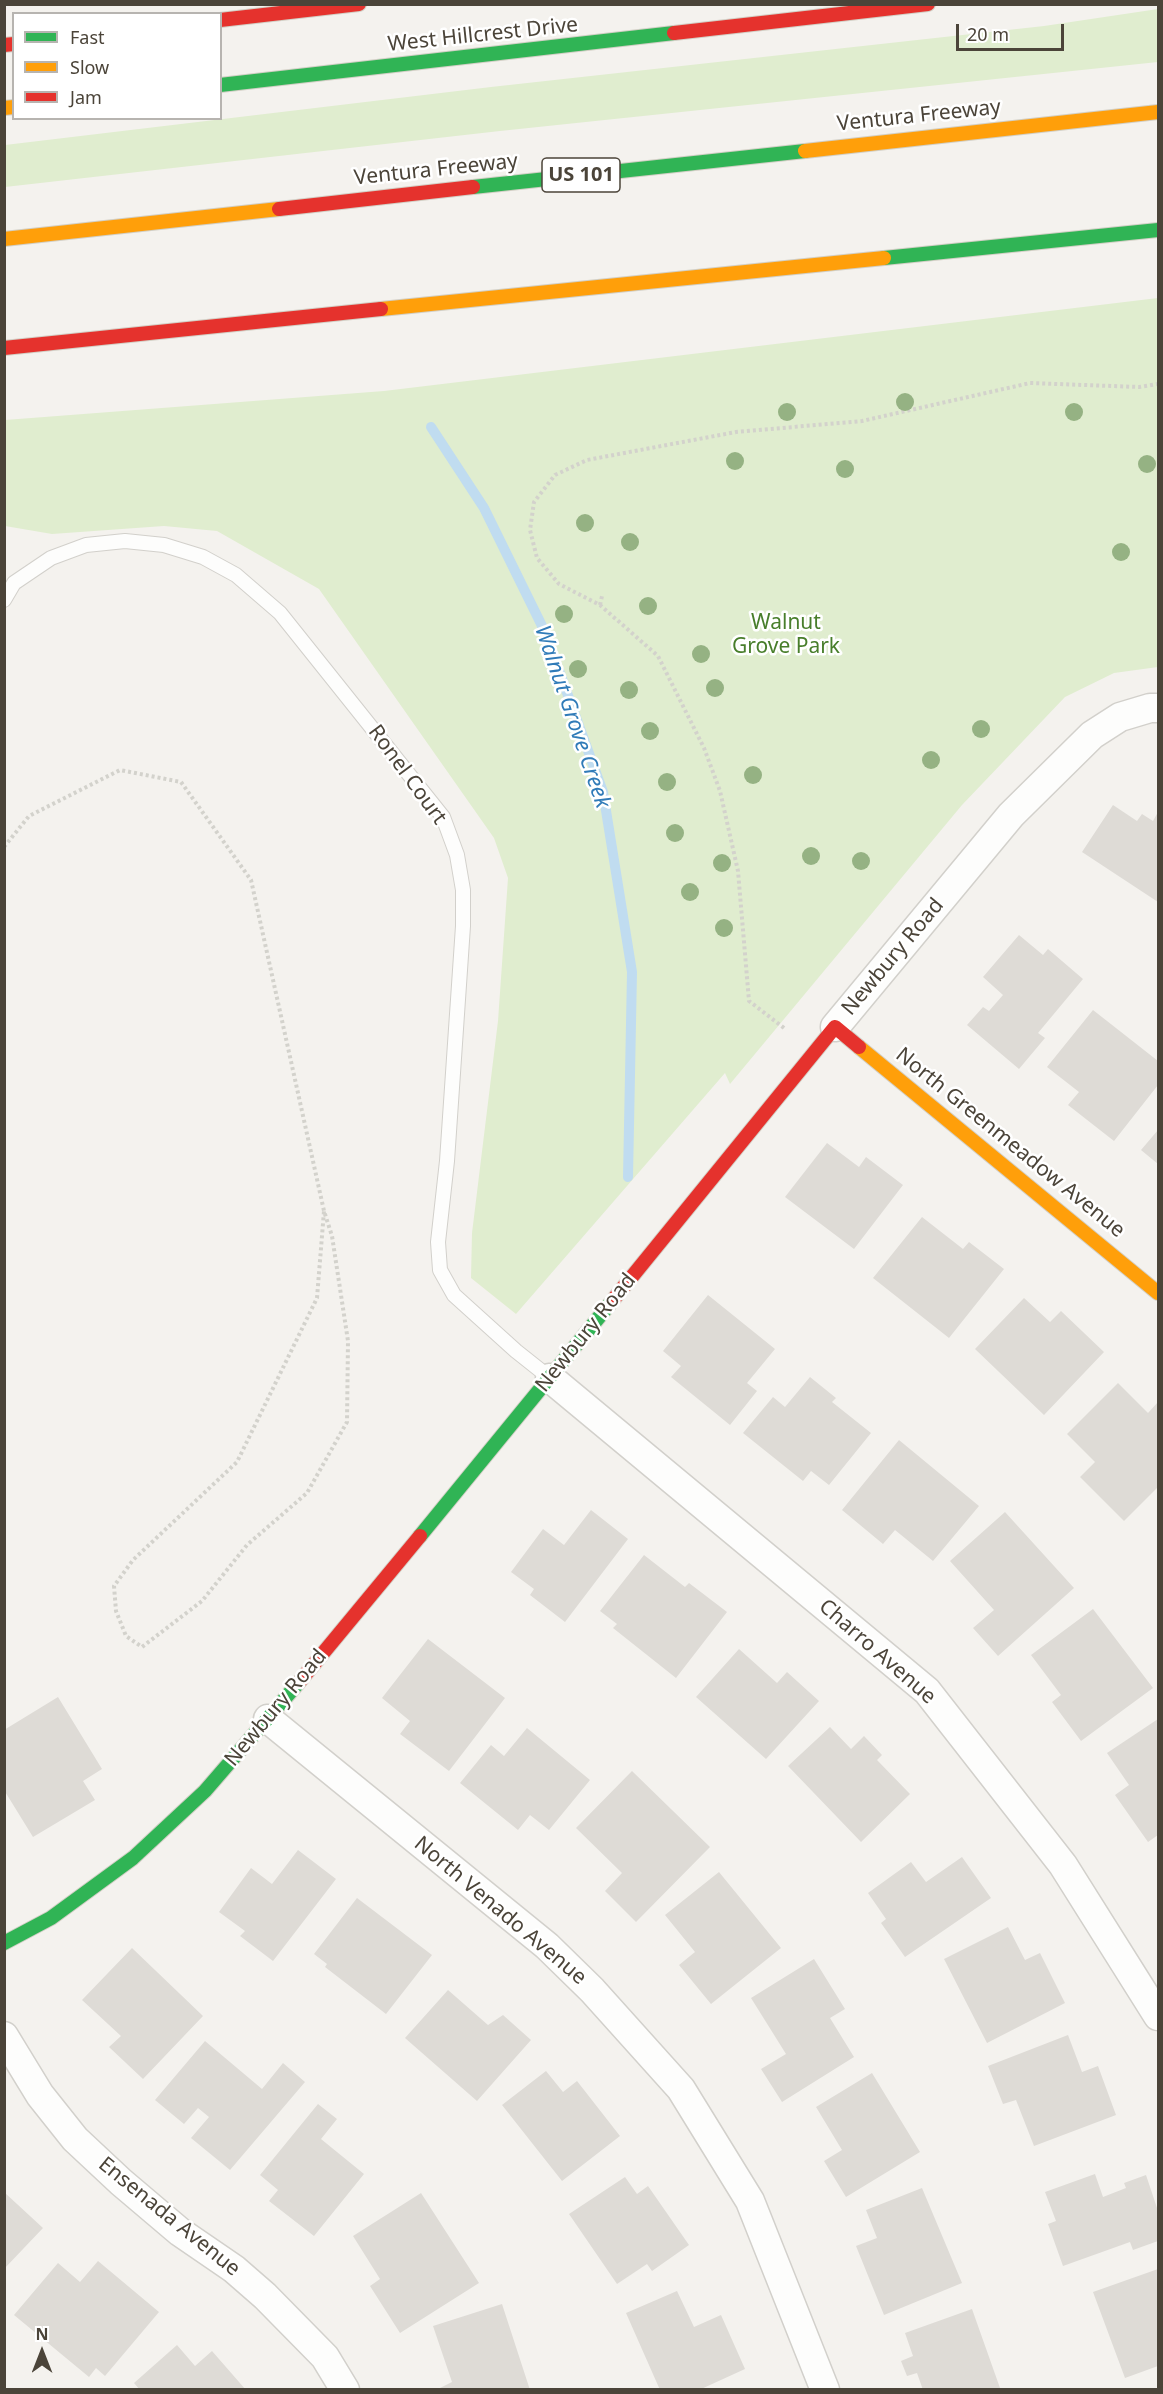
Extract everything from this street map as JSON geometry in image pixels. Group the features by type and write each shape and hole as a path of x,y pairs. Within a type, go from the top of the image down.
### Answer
{"main road":[{"path":"222,20 359,4"},
{"name":"West Hillcrest Drive","path":"222,85 928,4"},
{"name":"Ventura Freeway","path":"4,238 1158,112"},
{"path":"4,348 1158,230"},
{"name":"Newbury Road","path":"4,1943 51,1918 133,1858 205,1791 268,1719 550,1378 835,1027"},
{"name":"North Greenmeadow Avenue","path":"835,1027 1158,1293"}],"street":[{"name":"Newbury Road","path":"835,1027 1011,815 1092,735 1120,717 1154,708"},
{"name":"Charro Avenue","path":"550,1378 927,1691 1063,1865 1158,2016"},
{"name":"North Venado Avenue","path":"268,1719 547,1946 592,1990 681,2089 750,2201 825,2390"},
{"name":"Ensenada Avenue","path":"4,2036 40,2095 75,2139 120,2182 180,2232 234,2269 265,2296 325,2357 345,2390"}],"lane":[{"name":"Ronel Court","path":"4,600 14,583 42,564 86,545 125,541 164,545 203,556 236,575 280,613 444,817 458,855 462,890 462,926 447,1161 438,1242 440,1270 454,1295 516,1351 550,1378"}],"path":[{"path":"784,1028 749,1001 738,871 720,791 704,747 658,656 600,605 559,584 537,558 530,530 534,502 555,475 587,460 736,432 862,421 1030,383 1140,387 1158,384"},
{"path":"600,605 602,596"},
{"path":"4,847 29,816 120,770 181,782 251,880 324,1211 332,1236 348,1341 347,1422 307,1493 247,1545 202,1601 142,1647 126,1636 116,1611 114,1586 133,1560 237,1462 317,1298 324,1211"}],"green space":[{"path":"1158,9 1158,62 500,131 5,187 5,145 491,87 1044,26"},
{"name":"Walnut Grove Park","path":"1158,298 1158,667 1114,673 1065,697 962,805 730,1084 725,1073 516,1314 471,1278 472,1233 498,1021 508,878 494,838 319,589 217,531 164,526 52,534 5,526 5,420 384,391"}],"building":[{"path":"1113,805 1137,821 1142,814 1153,821 1158,812 1158,902 1082,852"},
{"path":"1019,935 1043,955 1048,949 1083,979 1038,1033 1045,1038 1019,1069 967,1025 983,1007 989,1011 1003,995 983,977"},
{"path":"1093,1010 1158,1061 1158,1085 1114,1141 1068,1105 1079,1092 1047,1067"},
{"path":"1158,1130 1158,1164 1141,1150"},
{"path":"827,1143 859,1167 866,1157 903,1185 854,1249 785,1197"},
{"path":"922,1217 963,1249 969,1242 1004,1269 949,1338 873,1278"},
{"path":"708,1295 775,1349 747,1383 757,1391 730,1425 671,1377 681,1366 663,1351"},
{"path":"1024,1298 1050,1322 1061,1311 1104,1352 1044,1415 975,1349"},
{"path":"810,1377 836,1398 832,1402 871,1433 829,1485 811,1471 803,1481 743,1433 773,1397 785,1407"},
{"path":"1118,1383 1148,1413 1158,1402 1158,1487 1124,1521 1080,1477 1095,1462 1067,1434"},
{"path":"899,1440 979,1506 933,1561 895,1530 883,1544 842,1510"},
{"path":"591,1510 628,1539 565,1622 530,1595 534,1589 511,1572 543,1529 564,1545"},
{"path":"1005,1512 1074,1588 998,1656 973,1628 994,1610 950,1561"},
{"path":"644,1555 685,1587 689,1583 727,1612 676,1678 613,1628 617,1624 600,1611"},
{"path":"1093,1609 1153,1688 1081,1741 1052,1702 1061,1695 1031,1655"},
{"path":"428,1639 505,1698 449,1771 400,1734 410,1721 382,1698"},
{"path":"739,1649 777,1683 787,1672 819,1701 766,1759 696,1697"},
{"path":"58,1697 102,1769 83,1781 95,1800 33,1837 4,1790 4,1730"},
{"path":"1158,1719 1158,1835 1148,1842 1115,1795 1129,1785 1107,1753"},
{"path":"830,1727 851,1749 864,1736 882,1755 877,1760 910,1794 861,1842 788,1766"},
{"path":"527,1728 590,1780 549,1830 530,1815 518,1830 460,1783 491,1745 504,1756"},
{"path":"632,1771 710,1847 636,1922 605,1891 622,1873 576,1828"},
{"path":"298,1850 336,1879 273,1961 240,1936 245,1931 219,1912 251,1868 272,1884"},
{"path":"962,1857 991,1898 905,1957 881,1923 886,1919 868,1893 911,1862 926,1882"},
{"path":"719,1872 781,1948 711,2004 679,1965 695,1952 665,1915"},
{"path":"357,1898 432,1955 386,2014 325,1967 327,1964 314,1954"},
{"path":"1008,1927 1025,1960 1040,1953 1065,2003 987,2043 944,1959"},
{"path":"132,1948 203,2016 143,2079 109,2047 121,2036 82,2000"},
{"path":"814,1959 845,2009 830,2018 854,2057 782,2102 761,2069 786,2054 751,1998"},
{"path":"448,1990 488,2025 503,2015 531,2040 477,2101 405,2038"},
{"path":"1068,2035 1082,2072 1098,2066 1116,2115 1034,2146 1016,2100 1003,2104 988,2066"},
{"path":"205,2041 262,2089 283,2063 305,2082 230,2170 191,2138 209,2117 198,2108 184,2124 155,2100"},
{"path":"546,2071 563,2092 577,2081 620,2136 562,2181 502,2105"},
{"path":"872,2073 920,2152 846,2197 824,2161 842,2150 816,2107"},
{"path":"318,2104 337,2119 321,2139 364,2174 314,2236 269,2201 278,2190 260,2175"},
{"path":"1095,2174 1103,2197 1126,2188 1124,2183 1146,2175 1158,2211 1158,2241 1133,2250 1130,2242 1063,2266 1048,2224 1056,2221 1045,2192"},
{"path":"625,2177 637,2194 648,2186 689,2245 652,2271 647,2264 617,2284 569,2214"},
{"path":"922,2188 962,2283 884,2315 856,2246 877,2238 866,2210"},
{"path":"4,2192 43,2228 4,2269"},
{"path":"421,2193 479,2283 400,2333 370,2286 380,2279 353,2236"},
{"path":"98,2261 159,2312 105,2376 96,2368 89,2377 14,2315 58,2263 80,2282"},
{"path":"1158,2269 1158,2366 1125,2378 1093,2292"},
{"path":"677,2291 694,2327 721,2315 745,2369 699,2390 660,2390 626,2313"},
{"path":"502,2304 530,2390 436,2390 452,2382 433,2326"},
{"path":"972,2309 1000,2388 923,2390 917,2373 907,2376 901,2361 913,2356 905,2333"},
{"path":"177,2345 195,2366 212,2351 246,2390 140,2390 134,2383"}],"waterway":[{"name":"Walnut Grove Creek","path":"431,427 484,508 545,632 603,792 632,972 628,1177"}],"traffic: fast":[{"path":"222,85 674,33"},
{"path":"473,187 805,151"},
{"path":"884,258 1158,230"},
{"path":"420,1536 613,1300"},
{"path":"4,1943 51,1918 133,1858 205,1791 300,1681"}],"traffic: slow":[{"path":"4,108 12,107"},
{"path":"805,151 1158,112"},
{"path":"4,239 279,209"},
{"path":"381,309 884,258"},
{"path":"859,1047 1158,1293"}],"traffic: jam":[{"path":"222,20 359,4"},
{"path":"674,33 928,4"},
{"path":"4,45 12,44"},
{"path":"279,209 473,187"},
{"path":"4,348 381,309"},
{"path":"613,1300 835,1027 859,1047"},
{"path":"300,1681 420,1536"}]}
